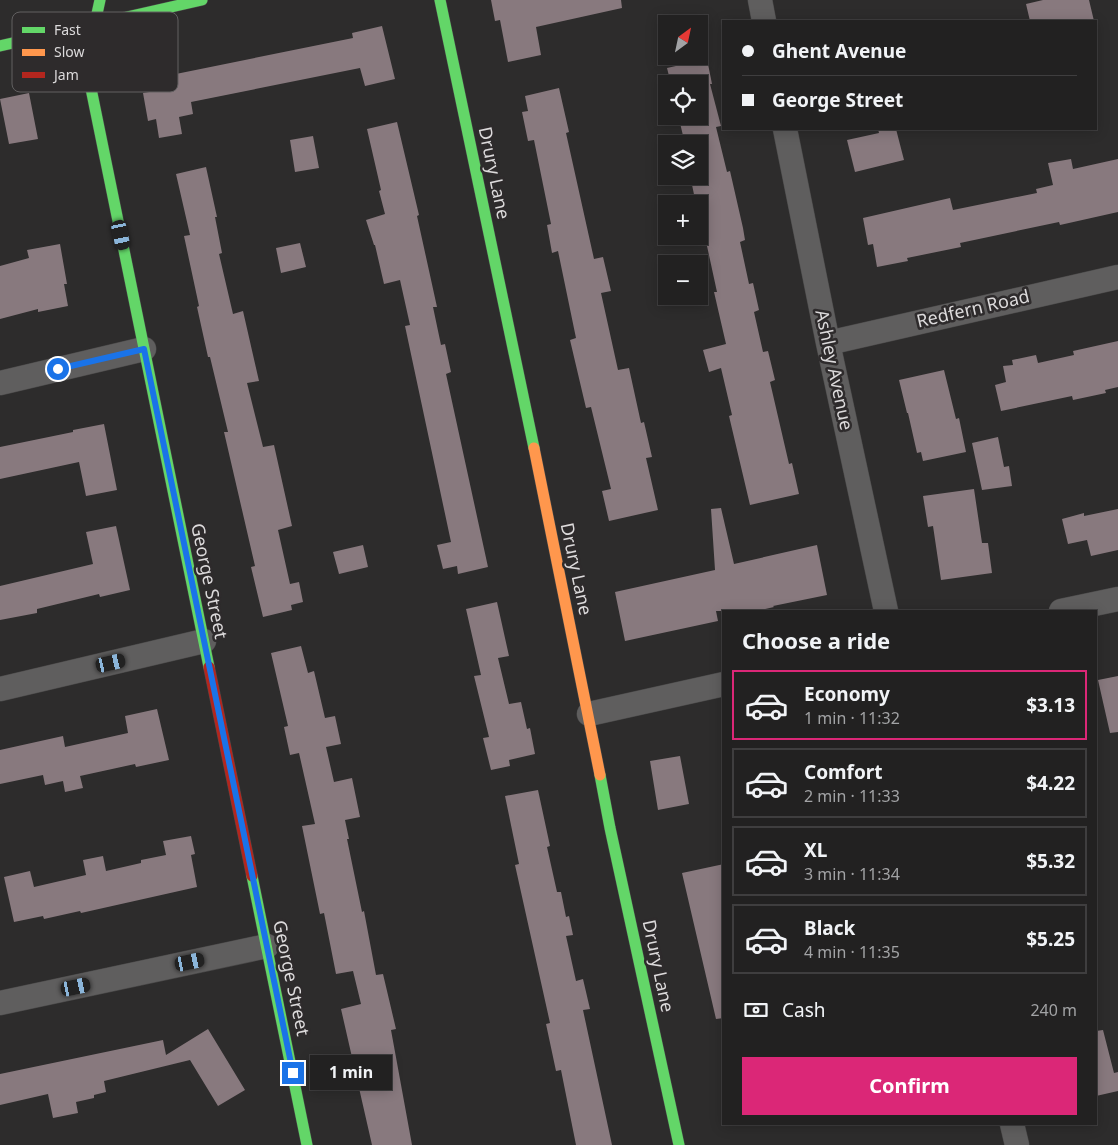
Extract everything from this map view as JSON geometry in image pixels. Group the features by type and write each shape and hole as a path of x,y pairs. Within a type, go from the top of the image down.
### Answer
{"street":[{"path":"148,12 202,0"},
{"name":"Drury Lane","path":"440,0 612,838 679,1145"},
{"path":"760,0 764,20"},
{"name":"George Street","path":"92,92 307,1145"},
{"name":"Ashley Avenue","path":"785,130 828,343 886,610"},
{"name":"Redfern Road","path":"828,343 1118,277"},
{"path":"0,383 144,349"},
{"path":"1066,610 1118,599"},
{"path":"0,689 204,641"},
{"path":"588,714 722,684"},
{"path":"0,1003 267,946"},
{"path":"1012,1125 1017,1145"}],"building":[{"path":"491,0 621,0 622,8 536,27 541,55 508,62 500,20 495,21"},
{"path":"1043,0 1089,0 1094,20 1030,20 1026,4"},
{"path":"382,26 395,79 365,86 360,68 191,102 193,114 179,117 182,134 159,138 156,119 148,121 143,93 178,92 178,74 353,38 352,33"},
{"path":"708,64 712,84 710,84 721,126 716,127 727,172 730,171 743,228 745,240 740,242 749,284 753,283 759,310 754,312 763,352 768,351 775,380 770,382 789,464 792,463 799,494 750,505 729,416 732,415 721,368 709,372 703,350 726,344 714,292 717,292 707,245 708,195 694,195 692,185 708,185 708,135 683,135 680,125 708,125 708,75 669,75 667,68 680,65"},
{"path":"559,88 569,132 566,133 594,259 603,257 611,291 601,293 618,370 629,368 641,423 644,422 652,457 646,458 658,510 609,521 602,491 611,489 591,407 586,408 570,340 576,338 558,251 552,253 547,225 551,224 534,140 528,141 522,112 528,111 525,96"},
{"path":"29,93 38,139 9,144 0,99"},
{"path":"397,122 419,215 417,216 437,307 433,307 441,345 445,344 451,372 446,374 488,567 458,574 457,566 443,569 437,545 451,542 405,326 410,325 400,280 384,284 375,245 366,220 385,214 367,129"},
{"path":"878,130 896,130 904,160 855,172 847,140 879,133"},
{"path":"313,136 319,168 295,172 290,140"},
{"path":"1071,159 1073,169 1118,159 1118,212 1060,225 1059,222 960,243 961,247 907,258 908,261 877,267 873,244 868,245 863,218 950,198 953,210 1037,193 1036,189 1053,185 1048,163"},
{"path":"206,167 217,217 215,217 222,253 219,254 233,314 243,311 259,381 247,383 263,447 274,445 292,526 278,530 290,584 299,582 303,602 291,605 292,610 263,617 251,567 255,566 224,432 228,432 197,307 199,306 184,236 190,235 176,174"},
{"path":"300,243 306,267 281,273 276,248"},
{"path":"60,244 67,284 64,284 68,306 38,312 38,309 0,319 0,266 29,258 27,250"},
{"path":"1118,341 1118,387 1105,390 1106,393 1073,400 1072,396 1001,411 995,385 1006,382 1003,366 1013,365 1012,360 1036,355 1038,363 1074,355 1073,351"},
{"path":"944,370 956,419 959,418 966,452 923,461 921,452 917,453 899,380"},
{"path":"104,424 117,490 86,496 79,462 0,479 0,447"},
{"path":"998,437 1004,467 1009,466 1012,486 982,490 972,443"},
{"path":"974,489 982,543 988,543 992,573 941,580 933,526 928,527 923,496"},
{"path":"721,508 734,564 817,545 827,595 760,610 716,611 718,621 625,641 615,592 715,570 711,509"},
{"path":"1118,509 1118,550 1091,556 1087,540 1068,544 1062,519 1084,513 1084,516"},
{"path":"116,526 130,590 100,597 99,594 37,609 37,613 0,620 0,586 93,564 86,532"},
{"path":"363,545 368,567 339,574 333,552"},
{"path":"497,602 509,656 498,658 509,704 521,702 527,729 530,728 535,754 509,760 510,766 491,770 483,738 489,737 474,676 481,675 466,609"},
{"path":"301,646 308,673 314,671 325,718 335,716 341,744 326,747 334,782 352,778 360,817 345,820 349,839 347,839 362,912 364,911 376,975 383,974 396,1029 391,1030 412,1145 372,1145 341,1009 361,1004 353,971 336,974 324,913 320,914 302,826 315,824 299,753 290,755 284,727 288,726 271,653"},
{"path":"1118,676 1118,732 1110,733 1098,680"},
{"path":"157,709 169,760 136,767 135,764 80,776 83,788 65,792 63,781 45,785 43,775 0,784 0,750 63,736 65,747 128,733 125,716"},
{"path":"680,756 689,804 658,810 650,761"},
{"path":"538,790 550,846 547,847 557,892 561,892 566,917 569,916 573,935 566,936 576,981 583,979 590,1009 583,1010 612,1145 576,1145 561,1070 556,1071 546,1024 550,1023 515,865 519,864 505,796"},
{"path":"191,836 195,854 191,855 197,887 81,913 80,911 44,919 43,916 14,922 4,877 30,871 34,887 86,875 83,860 103,856 106,871 141,863 141,860 166,855 163,841"},
{"path":"722,864 722,1018 716,1019 682,873"},
{"path":"208,1029 245,1090 218,1106 190,1060 104,1081 106,1092 94,1095 94,1098 76,1102 78,1113 53,1118 48,1094 0,1105 0,1074 163,1040 166,1055"},
{"path":"1103,1030 1114,1073 1118,1072 1118,1091 1097,1096 1097,1031"}],"traffic: fast":[{"path":"97,12 100,0"},
{"path":"149,12 202,0"},
{"path":"440,0 534,448"},
{"path":"0,46 12,43"},
{"path":"92,92 209,667"},
{"path":"600,775 679,1145"},
{"path":"252,876 307,1145"}],"traffic: slow":[{"path":"534,448 600,775"}],"traffic: jam":[{"path":"209,667 252,876"}],"route":[{"path":"58,369 144,349 293,1073"}]}
